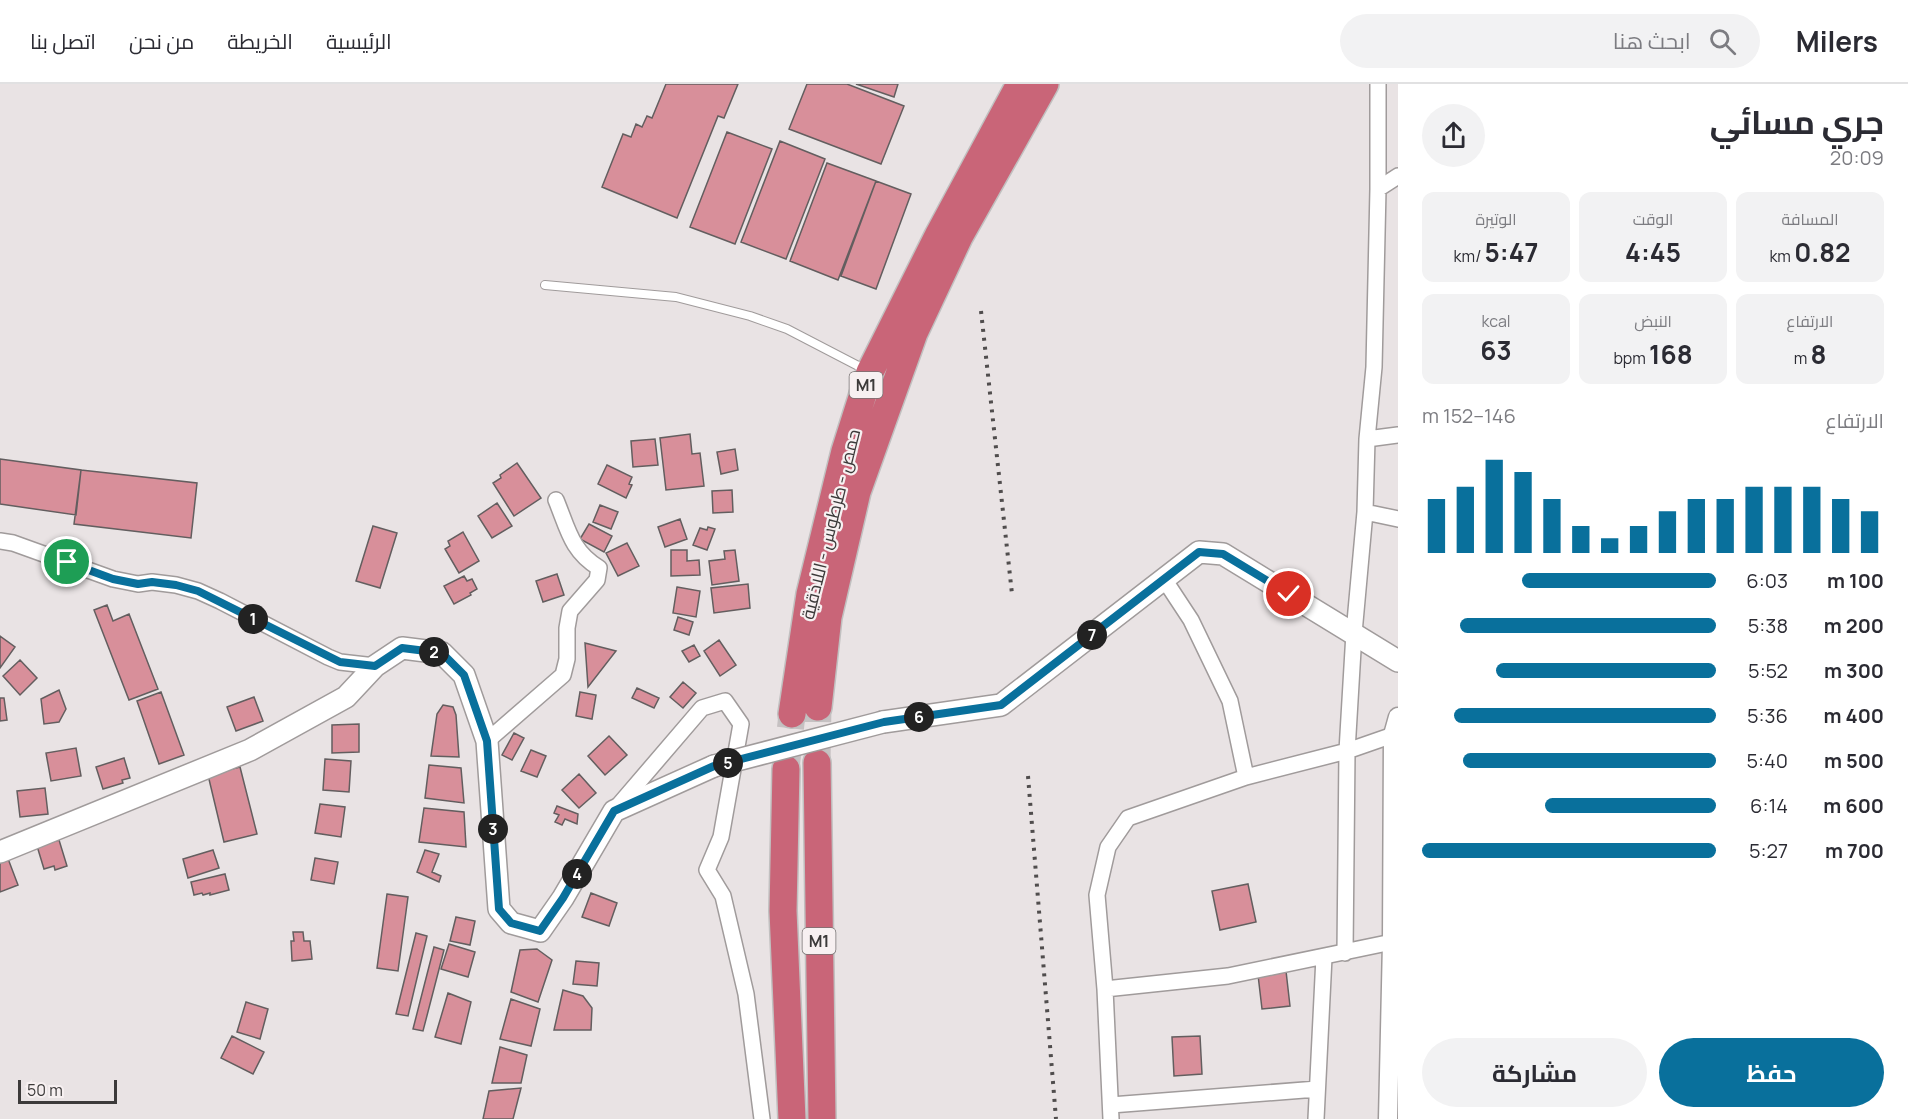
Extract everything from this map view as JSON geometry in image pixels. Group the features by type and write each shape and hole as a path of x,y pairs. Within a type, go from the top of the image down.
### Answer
{"highway":[{"name":"حمص - طرطوس - اللاذقية","path":"792,714 810,594 845,451 870,372 938,236 1020,84"},
{"name":"حمص - طرطوس - اللاذقية","path":"818,707 828,617 857,492 914,333 960,237 1045,84"},
{"name":"M1","path":"817,763 822,1119"},
{"name":"M1","path":"786,769 783,911 792,1119"}],"main road":[{"path":"0,852 250,750 346,697 375,666 402,648 442,653 464,675 487,741 499,909 511,923 540,931 563,898 614,811 714,766 884,722 1001,705 1199,552 1223,554 1398,661"}],"street":[{"path":"1345,953 1347,751 1354,633 1365,512 1366,439 1374,367 1378,84"},
{"path":"1378,189 1398,176"},
{"path":"1366,439 1398,435"},
{"path":"487,741 563,675 567,659 567,628 570,611 597,580 599,568 584,559 572,542 556,500"},
{"path":"1365,512 1398,519"},
{"path":"0,541 13,543 113,579 138,584 152,582 176,585 198,591 328,657 340,662 375,666"},
{"path":"1164,579 1191,620 1230,701 1246,777"},
{"path":"614,811 702,708 725,701 741,724 721,837 707,870 723,897 746,994 762,1119"},
{"path":"1317,1089 1111,1112 1105,988 1097,895 1108,847 1128,818 1246,777 1347,751 1396,726 1388,1119"},
{"path":"1105,988 1228,976 1392,942"},
{"path":"1316,1119 1324,957"}],"lane":[{"path":"545,285 676,297 750,316 788,329 870,372"}],"building":[{"path":"666,84 738,84 724,118 718,116 677,218 602,187 623,134 631,137 636,124 642,127 647,116 652,118"},
{"path":"807,84 847,84 904,106 881,164 789,129"},
{"path":"856,84 898,84 894,97"},
{"path":"727,132 772,149 735,244 690,227"},
{"path":"780,141 825,159 786,259 741,242"},
{"path":"827,163 876,181 838,280 790,261"},
{"path":"876,181 911,194 876,289 841,276"},
{"path":"690,434 692,454 700,453 704,486 666,490 660,438"},
{"path":"655,439 658,465 633,467 631,441"},
{"path":"735,449 738,470 721,474 717,452"},
{"path":"0,459 81,470 76,515 0,504"},
{"path":"517,463 541,498 514,516 493,483"},
{"path":"607,465 632,477 629,484 632,485 626,498 598,484"},
{"path":"81,470 197,483 191,538 74,524"},
{"path":"732,490 733,512 713,513 712,491"},
{"path":"497,503 512,526 492,538 478,516"},
{"path":"600,505 618,512 611,529 593,522"},
{"path":"680,519 687,539 665,547 658,527"},
{"path":"589,524 612,536 604,552 580,539"},
{"path":"373,526 397,533 380,588 356,581"},
{"path":"708,527 715,529 707,550 693,545 700,528 707,530"},
{"path":"463,532 479,561 459,573 445,549 450,546 448,541"},
{"path":"627,543 639,566 618,576 606,553"},
{"path":"671,550 687,550 687,561 699,560 700,575 671,576"},
{"path":"735,550 739,581 712,585 709,561 725,559 724,551"},
{"path":"557,574 564,595 543,602 536,581"},
{"path":"464,576 467,581 472,579 477,589 454,604 444,586"},
{"path":"748,584 750,608 714,613 711,588"},
{"path":"677,587 700,591 696,617 673,613"},
{"path":"107,605 113,621 129,614 158,689 129,700 94,610"},
{"path":"678,617 693,622 689,635 674,630"},
{"path":"0,636 15,647 0,668"},
{"path":"719,640 736,665 720,676 704,651"},
{"path":"585,643 616,651 588,687"},
{"path":"694,645 700,656 689,662 682,651"},
{"path":"20,660 37,678 20,695 3,676"},
{"path":"683,682 696,693 683,708 670,697"},
{"path":"637,688 659,698 654,708 632,698"},
{"path":"59,690 66,709 59,722 44,724 41,699"},
{"path":"161,692 184,755 159,764 137,701"},
{"path":"580,692 596,695 592,719 576,716"},
{"path":"254,697 263,721 236,731 227,707"},
{"path":"0,698 4,698 7,720 0,721"},
{"path":"443,705 453,707 456,715 459,757 431,756 437,714"},
{"path":"359,724 359,752 332,753 332,725"},
{"path":"514,733 524,738 512,760 502,755"},
{"path":"609,736 627,755 605,775 588,756"},
{"path":"76,748 81,776 51,781 46,753"},
{"path":"531,750 546,756 537,777 521,771"},
{"path":"124,758 130,778 122,780 123,783 103,789 96,767"},
{"path":"325,759 351,761 349,792 323,790"},
{"path":"429,765 461,768 464,803 425,798"},
{"path":"240,767 257,834 224,842 208,775"},
{"path":"579,774 596,793 579,808 562,790"},
{"path":"45,788 48,814 20,817 17,791"},
{"path":"320,804 345,807 341,837 315,833"},
{"path":"557,806 578,814 577,824 565,819 562,825 555,822 559,815 554,813"},
{"path":"424,808 464,812 466,847 419,842"},
{"path":"59,840 67,866 55,870 54,866 44,869 37,846"},
{"path":"213,850 219,868 188,878 183,859"},
{"path":"425,850 439,854 432,872 441,876 439,882 417,872"},
{"path":"7,856 18,885 0,892 0,859"},
{"path":"315,858 338,862 334,884 311,880"},
{"path":"225,874 229,890 210,895 210,893 203,895 202,893 194,895 191,882"},
{"path":"1248,884 1256,922 1220,930 1212,891"},
{"path":"591,893 617,903 609,926 582,917"},
{"path":"387,894 408,897 398,971 377,968"},
{"path":"456,917 475,921 470,945 450,941"},
{"path":"293,932 303,932 304,941 310,941 312,959 292,961"},
{"path":"416,933 427,936 408,1016 396,1014"},
{"path":"449,944 475,952 468,977 441,969"},
{"path":"434,947 444,950 423,1031 413,1029"},
{"path":"537,949 552,960 538,1002 511,992 520,950"},
{"path":"576,961 599,963 597,986 573,984"},
{"path":"1286,971 1290,1006 1262,1009 1258,975"},
{"path":"563,990 583,996 592,1008 591,1030 554,1030"},
{"path":"448,993 471,1002 461,1044 435,1037"},
{"path":"511,999 540,1009 531,1046 500,1039"},
{"path":"246,1002 268,1009 260,1039 237,1032"},
{"path":"232,1036 264,1052 253,1074 221,1058"},
{"path":"1200,1036 1202,1074 1174,1076 1172,1037"},
{"path":"500,1047 527,1055 521,1083 492,1083"},
{"path":"521,1088 513,1119 483,1119 489,1091"}],"tunnel":[{"path":"817,763 818,707"},
{"path":"786,769 792,714"}],"railway":[{"path":"981,311 1012,594"},
{"path":"1028,776 1056,1119"}],"route":[{"path":"67,562 113,579 138,584 152,582 176,585 198,591 340,662 375,666 402,648 442,653 464,675 487,741 499,909 511,923 540,931 563,898 614,811 714,766 884,722 1001,705 1199,552 1223,554 1289,594"}]}
